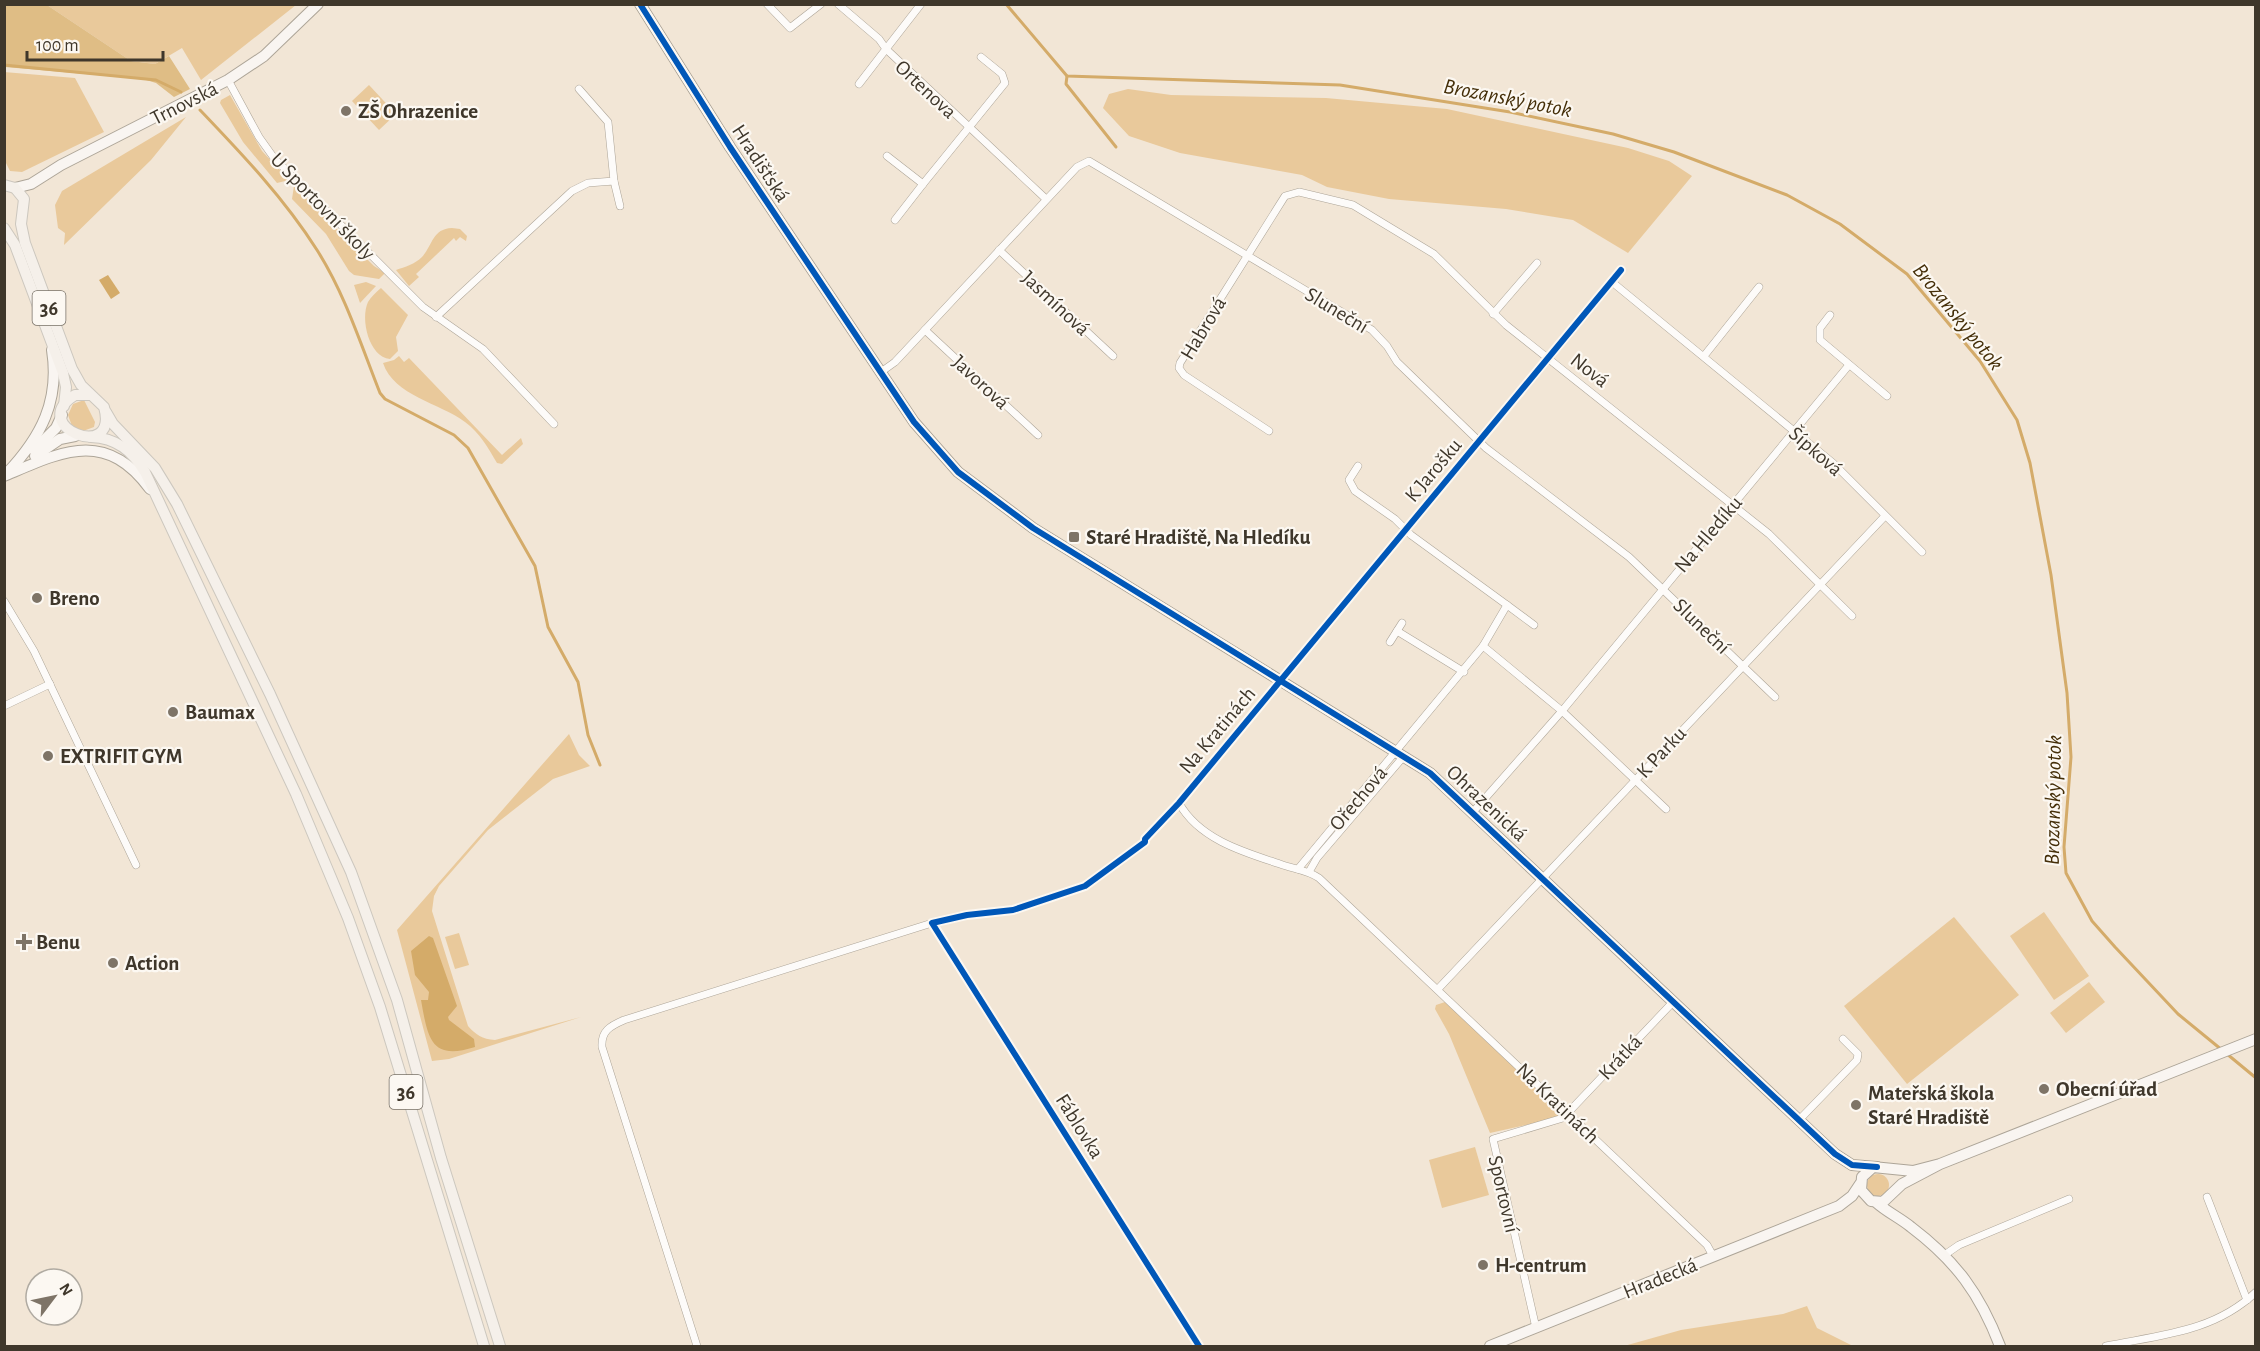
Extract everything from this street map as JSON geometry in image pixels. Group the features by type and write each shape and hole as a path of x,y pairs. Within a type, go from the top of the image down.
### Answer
{"main road":[{"path":"8,185 24,200"},
{"name":"36","path":"24,200 22,214 25,243 76,379 102,403 113,424 151,462 177,504 294,746 351,873 397,999 441,1158 500,1347"},
{"name":"36","path":"22,214 15,221 4,226 15,245 65,380 63,411"},
{"path":"75,436 64,425 63,411 75,395 91,395"},
{"path":"91,436 103,427 106,412"},
{"name":"36","path":"75,436 91,436 114,441 131,453 145,472 301,805 348,918 380,1006 484,1347"}],"street":[{"name":"Trnovská","path":"24,200 37,181 61,165 228,80 264,56 318,4"},
{"name":"Hradišťská","path":"640,4 730,147 881,372"},
{"path":"767,4 790,28 821,4"},
{"name":"Ortenova","path":"838,4 879,39 886,49 968,128 1047,199"},
{"name":"Ortenova","path":"859,84 921,4"},
{"name":"Ortenova","path":"895,220 1005,80 981,57"},
{"name":"U Sportovní školy","path":"228,80 259,137 274,158 436,317 483,349 554,424"},
{"path":"579,89 608,122 614,181 620,206"},
{"path":"887,156 923,184"},
{"name":"Sluneční","path":"881,372 925,330 1077,167 1089,161 1372,330 1388,346 1397,362 1479,441 1629,557 1775,697"},
{"name":"Trnovská","path":"8,185 37,181"},
{"path":"436,317 559,200 588,183 614,181"},
{"name":"Nová","path":"1246,255 1288,193 1299,192 1346,202 1364,210 1434,254 1493,314 1769,534 1852,616"},
{"name":"Jasmínová","path":"999,250 1113,356"},
{"name":"Habrová","path":"1246,255 1179,368 1184,375 1269,431"},
{"path":"1493,314 1537,263"},
{"name":"K Jarošku","path":"1281,679 1612,282"},
{"name":"Šípková","path":"1612,282 1833,463 1922,552"},
{"path":"1704,356 1759,287"},
{"path":"1830,315 1820,328 1820,340 1887,396"},
{"path":"4,476 36,438 52,404 54,366 47,330"},
{"name":"Javorová","path":"925,330 1038,435"},
{"name":"Na Hledíku","path":"1473,812 1562,711 1849,365"},
{"name":"Ohrazenická","path":"881,372 944,458 977,489 1033,528 1401,753 1442,783 1835,1154 1860,1183"},
{"path":"63,411 51,434 4,476 56,442 75,436"},
{"path":"4,476 61,453 95,450 111,455 133,470 161,502"},
{"name":"K Jarošku","path":"1358,466 1349,480 1351,488 1395,519 1405,529"},
{"name":"K Parku","path":"1438,989 1885,516"},
{"path":"1405,529 1534,625"},
{"path":"4,601 21,626 136,865"},
{"name":"Ořechová","path":"1309,872 1317,858 1464,672 1483,646 1507,605"},
{"path":"1390,642 1402,623"},
{"path":"1397,631 1464,672"},
{"path":"1483,646 1562,711 1666,808"},
{"name":"Na Kratinách","path":"1281,679 1179,803 1209,836 1309,872 1438,989 1569,1113 1707,1245 1713,1256"},
{"path":"4,706 50,684"},
{"name":"Ořechová","path":"1298,869 1401,753"},
{"name":"Fáblovka","path":"697,1347 602,1047 603,1034 610,1026 624,1020 932,923 1199,1347"},
{"name":"Krátká","path":"1569,1113 1673,1002"},
{"path":"1799,1120 1857,1060 1858,1054 1843,1039"},
{"path":"1874,1202 1886,1201 1902,1184 1940,1164 2256,1039"},
{"name":"Sportovní","path":"1536,1328 1492,1141 1500,1135 1557,1121 1569,1113"},
{"name":"Ohrazenická","path":"1835,1154 1855,1167 1913,1171 1940,1164"},
{"path":"1911,1227 1895,1206 1895,1178 1891,1172 1879,1167 1866,1171 1860,1183 1862,1193 1911,1227 1966,1280 1982,1302 2000,1347"},
{"name":"Hradecká","path":"1490,1347 1830,1209 1848,1200 1860,1183"},
{"path":"2207,1197 2247,1300"},
{"path":"1943,1256 1959,1245 2069,1199"},
{"name":"Hradecká","path":"1830,1209 1852,1203 1874,1202"},
{"path":"2106,1347 2210,1323 2228,1315 2256,1292"}],"shaded area":[{"path":"4,5 47,5 131,61 155,64 169,56 190,89 174,97 156,83 143,79 5,67"},
{"path":"47,5 296,5 201,80 182,48 155,64 131,61"},
{"path":"4,72 75,78 104,132 22,172 10,171 5,161"},
{"path":"369,85 396,114 379,130 352,101"},
{"path":"1128,89 1171,95 1326,98 1447,109 1628,148 1669,161 1692,176 1628,253 1573,220 1506,209 1389,199 1327,187 1302,175 1180,153 1129,136 1103,108 1109,94"},
{"path":"230,95 262,151 289,180 277,183 243,142 220,103"},
{"path":"186,117 151,160 64,245 65,233 58,228 55,205 62,191"},
{"path":"294,186 374,266 385,273 379,279 354,275 349,271 326,234 292,199"},
{"path":"460,229 467,236 466,241 460,237 456,241 454,238 416,274 419,277 409,286 396,270 419,259 440,231"},
{"path":"108,275 120,293 111,299 99,280"},
{"path":"366,282 376,286 360,303 354,285"},
{"path":"381,288 408,315 396,337 398,351 390,359 377,352 366,327 368,302"},
{"path":"399,356 404,362 409,358 502,455 521,438 523,444 502,464 497,463 487,446 465,422 419,398 397,383 383,363"},
{"path":"84,400 95,422 94,427 83,431 72,426 68,415 73,404"},
{"path":"569,734 579,755 590,766 553,779 488,830 439,886 434,896 432,911 468,1026 477,1034 486,1039 495,1040 581,1017 449,1059 432,1061 397,930"},
{"path":"2044,912 2089,976 2054,1000 2010,936"},
{"path":"1954,917 2019,995 1907,1084 1844,1006"},
{"path":"459,933 469,965 455,969 445,937"},
{"path":"429,936 433,938 457,1006 448,1017 449,1020 474,1039 475,1047 460,1051 440,1049 430,1036 421,1000 428,1000 429,992 415,975 411,951"},
{"path":"2089,982 2105,1002 2066,1033 2050,1013"},
{"path":"1445,1002 1562,1113 1562,1117 1490,1133 1449,1034 1435,1009 1436,1005"},
{"path":"1475,1147 1489,1195 1442,1208 1429,1160"},
{"path":"1878,1174 1886,1177 1889,1185 1886,1193 1878,1196 1870,1193 1867,1185 1870,1177"},
{"path":"1807,1306 1817,1328 1853,1346 1624,1346 1681,1330 1783,1314"}],"waterway":[{"name":"Brozanský potok","path":"1006,4 1067,76 1340,85 1510,112 1613,134 1674,152 1787,195 1840,224 1907,274 1980,361 2017,420 2030,463 2051,575 2067,693 2071,757 2064,847 2066,873 2092,921 2178,1014 2222,1050"},
{"path":"4,65 156,80 181,92"},
{"path":"1067,76 1066,84 1116,147"},
{"path":"200,110 277,194 317,250 344,302 380,393 385,399 454,435 468,448 535,566 548,627 578,682 588,735 600,765"},
{"name":"Brozanský potok","path":"2227,1054 2256,1078"}],"cycle path":[{"path":"640,4 730,147 914,422 958,472 1033,528 1430,773 1835,1154 1852,1165 1877,1167"},
{"path":"1199,1346 932,923 967,915 1013,910 1085,886 1145,842 1145,839 1179,803 1621,270"}],"place":[{"name":"ZŠ Ohrazenice","path":"346,111"},
{"name":"Staré Hradiště, Na Hledíku","path":"1074,537"},
{"name":"Breno","path":"37,598"},
{"name":"Baumax","path":"173,712"},
{"name":"EXTRIFIT GYM","path":"48,756"},
{"name":"Benu","path":"24,942"},
{"name":"Action","path":"113,963"},
{"name":"Obecní úřad","path":"2044,1089"},
{"name":"Mateřská škola Staré Hradiště","path":"1856,1105"},
{"name":"H-centrum","path":"1483,1265"}]}
